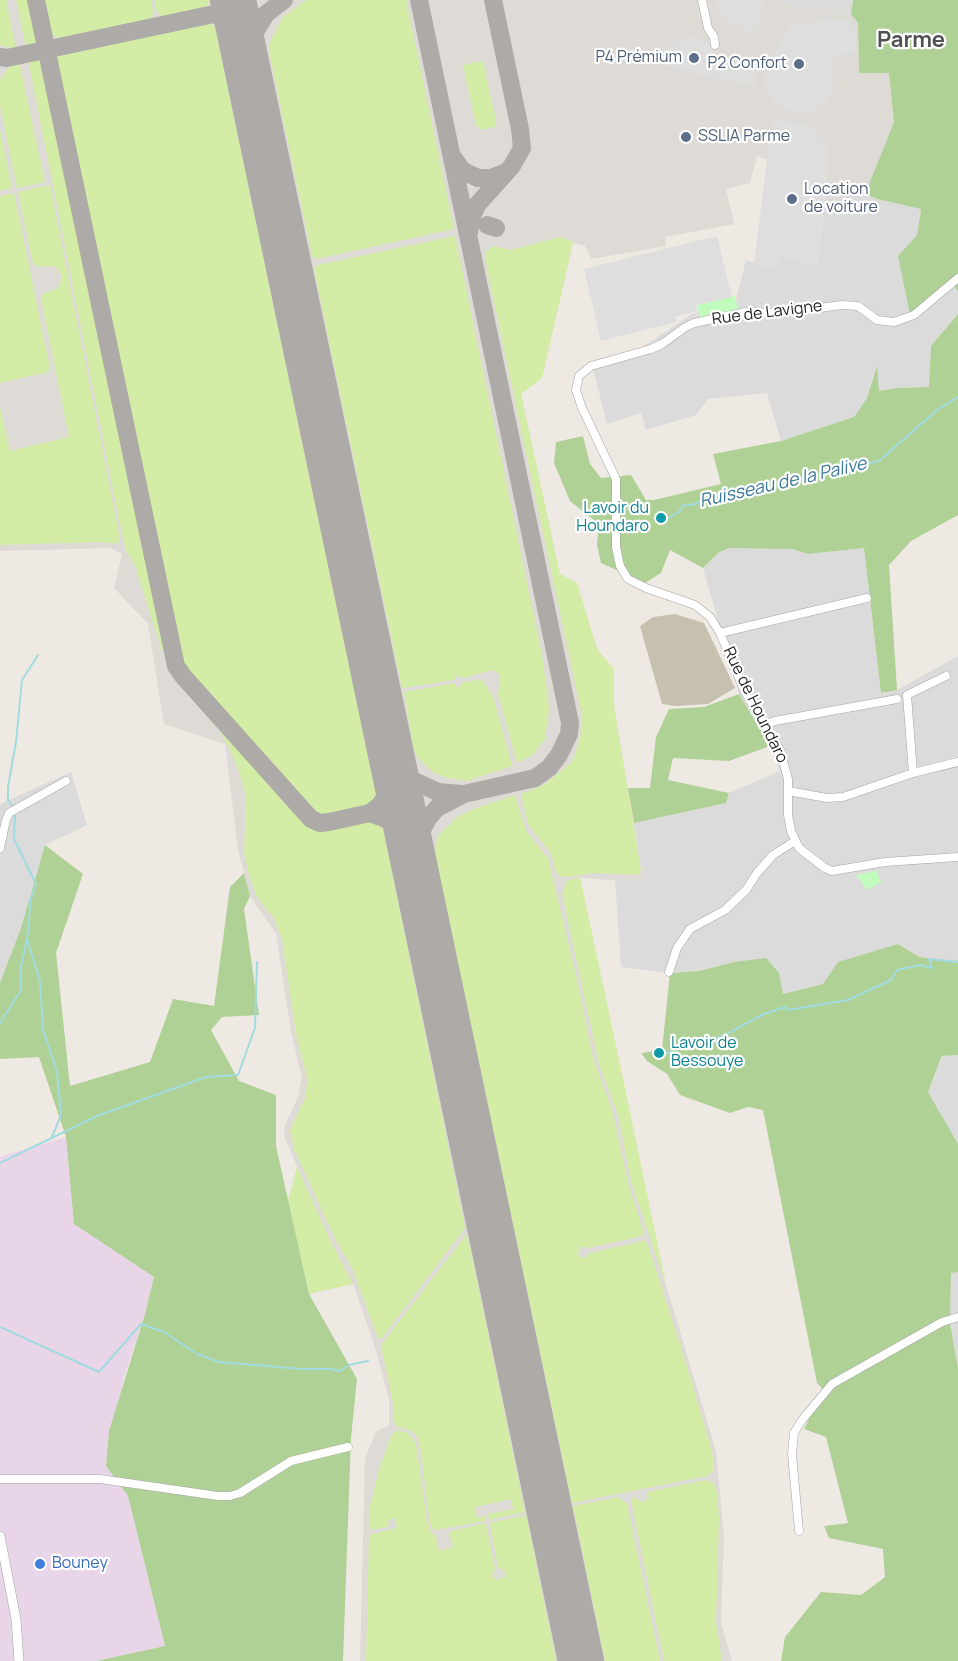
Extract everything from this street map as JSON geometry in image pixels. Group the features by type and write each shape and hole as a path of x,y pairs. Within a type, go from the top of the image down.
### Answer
{"street":[{"path":"702,0 708,28 714,37 715,45"},
{"name":"Rue de Lavigne","path":"577,384 579,376 591,366 651,349 694,323 746,312 781,313 842,305 858,306 877,320 894,322 914,315 958,278"},
{"name":"Rue de Houndaro","path":"577,384 576,390 582,408 616,479 616,546 620,566 628,579 646,588 695,605 711,617 745,692 780,750 786,765 788,816 790,831 795,841"},
{"path":"720,633 867,598"},
{"path":"913,773 907,695 946,676"},
{"path":"765,725 775,721 897,699"},
{"path":"788,791 826,798 843,797 913,773 958,762"},
{"path":"0,848 9,813 66,781"},
{"path":"669,972 677,948 690,929 725,910 746,890 773,855 795,841 803,851 832,871 885,862 958,857"},
{"path":"799,1531 792,1454 794,1433 802,1420 832,1384 942,1322 958,1317"},
{"path":"0,1479 100,1479 230,1496 291,1461 348,1447"},
{"path":"0,1536 16,1619 19,1661"}],"shaded area":[{"path":"0,0 779,0 794,8 851,14 858,23 859,73 889,72 894,122 865,194 826,178 815,177 757,156 750,183 726,189 734,224 665,237 666,246 591,259 585,246 573,243 542,378 521,394 560,574 577,583 597,649 614,669 614,706 643,882 580,878 666,1285 716,1451 724,1536 721,1623 732,1661 360,1661 365,1458 376,1432 389,1425 389,1399 374,1344 353,1284 309,1294 288,1201 297,1166 284,1136 285,1125 298,1097 302,1078 291,1032 276,934 250,896 238,850 225,744 164,724 148,624 114,588 122,554 110,548 0,551"},
{"path":"716,0 765,0 756,29 752,28 753,33 746,35 744,30 739,31 737,24 730,26 728,19 718,11"},
{"path":"779,0 853,0 851,14 794,8"},
{"name":"P2 Confort","path":"825,18 850,21 850,26 856,27 856,53 834,57 830,60 833,88 824,104 814,108 814,114 783,110 783,106 774,102 765,84 767,67 789,25 812,24"},
{"name":"P4 Prémium","path":"691,35 712,45 716,55 725,63 746,61 755,72 754,87 672,68 668,62 666,46"},
{"name":"Location de voiture","path":"779,120 808,124 828,146 818,267 782,256 778,258 774,269 754,263 771,129"},
{"path":"826,178 877,199 921,208 917,235 898,256 926,302 949,280 958,291 958,314 931,346 929,387 879,391 876,368 867,398 854,417 781,441 767,393 708,399 696,415 646,430 641,413 607,424 591,361 638,350 692,314 736,300 746,260 774,269 778,258 782,256 818,267"},
{"path":"717,236 732,297 696,305 697,311 675,317 676,322 601,341 584,269"},
{"path":"729,548 792,549 808,554 864,548 881,693 897,690 958,656 958,960 954,962 919,957 898,944 823,984 783,994 779,973 734,962 699,971 670,973 621,967 615,880 643,881 634,823 726,803 729,793 780,771 770,746 739,694 703,568 718,553"},
{"path":"675,614 704,623 735,688 708,704 676,706 662,704 640,626 653,617"},
{"path":"71,772 87,825 45,845 21,928 0,983 0,804"},
{"path":"958,1055 958,1144 928,1092 943,1056"},
{"path":"66,1137 74,1224 154,1277 145,1314 124,1377 106,1466 128,1496 165,1646 96,1661 0,1661 0,1157"},
{"path":"958,1272 958,1368 950,1323 951,1273"}],"green space":[{"path":"0,0 6,0 16,49 0,45"},
{"path":"16,0 32,0 41,44 26,47"},
{"path":"39,0 151,0 154,13 150,21 63,40 49,33"},
{"path":"155,0 208,0 209,3 205,9 163,17 157,12"},
{"path":"306,0 406,0 454,229 316,259 312,256 270,56 270,42 282,18"},
{"path":"853,0 958,0 958,291 949,280 910,314 898,256 917,235 921,209 865,194 894,122 889,73 859,73 858,23 851,14"},
{"path":"202,21 210,22 215,28 375,790 376,802 369,809 326,819 316,818 304,807 186,675 177,656 53,62 53,57 60,52"},
{"path":"44,55 169,655 177,674 172,674 160,645 135,565 126,551 118,515 28,59"},
{"path":"19,61 45,182 17,188 0,105 0,80 9,67"},
{"path":"483,61 496,121 495,127 481,130 476,125 463,65"},
{"path":"0,129 12,188 0,191"},
{"path":"50,185 120,539 117,544 101,542 0,545 0,407 10,451 69,437 41,298 44,293 60,286 62,276 56,267 39,267 33,264 18,192"},
{"path":"14,193 50,368 48,372 0,383 0,196"},
{"path":"455,236 546,683 549,709 545,739 533,755 517,763 498,694 500,679 498,672 493,670 463,678 457,675 454,680 402,688 314,269 318,265"},
{"path":"560,237 573,242 542,378 521,394 560,574 577,583 597,649 614,669 614,706 641,870 638,875 593,873 560,876 555,871 552,855 528,824 521,794 544,785 573,761 582,730 582,716 485,259 486,252 493,246 511,250"},
{"path":"735,296 738,310 700,317 697,305"},
{"path":"958,314 958,515 911,541 889,565 897,690 881,693 864,548 808,554 792,549 729,548 718,553 703,568 670,550 661,573 645,583 601,563 597,545 599,524 570,501 554,463 556,442 583,436 590,464 601,478 631,475 646,500 721,484 713,454 781,441 854,417 867,398 877,366 879,391 929,387 931,346"},
{"path":"483,681 493,696 512,766 467,781 444,777 433,772 418,758 414,750 404,692 455,683 457,687 460,687 463,682"},
{"path":"187,687 308,822 325,826 367,818 377,821 383,830 465,1228 382,1338 378,1338 353,1270 334,1237 294,1149 290,1130 306,1096 307,1077 296,1034 282,939 273,917 257,897 249,875 244,854 246,796 238,769 219,730 187,693"},
{"path":"739,694 770,746 729,761 673,758 668,780 729,793 726,803 634,823 628,788 650,788 656,737 669,709 704,707"},
{"path":"515,795 526,831 548,858 593,1058 612,1110 629,1187 644,1233 642,1236 588,1248 581,1246 578,1254 585,1258 590,1253 647,1242 690,1376 712,1451 714,1467 707,1476 572,1503 435,855 437,837 457,817"},
{"path":"45,845 83,874 56,953 70,1086 150,1062 173,999 214,1006 230,887 244,873 250,896 244,909 259,1015 222,1017 211,1030 239,1081 276,1095 276,1146 309,1294 357,1379 351,1438 343,1661 96,1661 165,1646 128,1496 106,1466 109,1431 154,1277 74,1224 66,1137 39,1057 0,1059 0,983 21,928"},
{"path":"877,871 881,882 867,890 856,875"},
{"path":"580,877 666,1285 631,1181 618,1115 599,1064 562,894 567,881"},
{"path":"898,944 919,957 954,962 958,960 958,1055 942,1056 928,1092 958,1144 958,1272 951,1273 950,1323 958,1368 958,1661 781,1661 785,1637 821,1592 861,1595 885,1577 883,1549 829,1538 824,1526 848,1523 826,1437 804,1429 813,1411 827,1394 817,1383 763,1110 748,1107 730,1113 680,1095 667,1074 647,1061 641,1053 662,1050 670,973 699,971 734,962 766,958 779,973 783,994 823,984 838,962"},
{"path":"297,1167 353,1284 309,1294 288,1201"},
{"path":"467,1234 525,1512 489,1520 488,1514 513,1509 511,1499 475,1507 477,1518 485,1516 485,1521 435,1530 431,1527 429,1517 420,1446 417,1436 412,1431 397,1427 394,1422 394,1409 381,1345"},
{"path":"395,1431 407,1432 416,1443 427,1522 431,1532 436,1536 439,1551 453,1547 449,1532 486,1523 495,1569 492,1576 496,1580 502,1579 505,1576 504,1570 498,1568 490,1523 526,1515 556,1661 366,1661 369,1536 397,1528 395,1518 388,1520 389,1526 372,1530 370,1528 370,1506 379,1470 391,1436"},
{"path":"706,1480 713,1483 717,1492 719,1519 716,1623 722,1661 664,1661 632,1499 635,1496 637,1500 643,1502 649,1498 647,1492"},
{"path":"618,1497 627,1504 660,1661 605,1661 573,1506"}],"waterway":[{"name":"Ruisseau de la Palive","path":"661,518 669,518 680,511 682,506 695,504 706,498 879,461 937,410 958,397"},
{"path":"13,807 8,800 8,787 16,742 22,680 38,655"},
{"path":"0,1023 21,990 21,966 27,939 31,898 36,884 14,839 15,813"},
{"path":"27,939 40,982 43,1030 57,1072 61,1115 52,1137"},
{"path":"662,1053 668,1053 683,1042 721,1037 764,1014 785,1007 788,1010 848,1000 891,980 897,970 920,965 932,968 929,959 958,962"},
{"path":"0,1163 97,1116 206,1077 238,1075 255,1028 257,962"},
{"path":"0,1327 99,1372 141,1324 164,1332 197,1354 219,1362 340,1371 349,1365 368,1361"}],"taxiway":[{"path":"36,0 176,666 311,819 320,823 370,813 379,806 390,791 393,780 390,753"},
{"path":"0,57 7,58 214,14 221,11 227,0"},
{"path":"251,88 248,58 252,37 266,14 284,0"},
{"path":"415,871 417,839 429,817 437,808 464,794 535,778 549,768 559,755 569,734 570,723 419,0"},
{"path":"469,232 471,218 477,205 512,166 522,148 493,0"},
{"path":"214,14 228,20 244,52"},
{"path":"452,156 463,171 478,178 491,178 506,172"},
{"path":"487,225 496,228"},
{"path":"393,753 402,769 414,781 438,792 462,794"},
{"path":"370,813 389,820 397,827 404,836 412,859"}],"runway":[{"path":"233,0 581,1661"}],"place":[{"name":"P4 Prémium","path":"694,58"},
{"name":"P2 Confort","path":"799,64"},
{"name":"SSLIA Parme","path":"686,137"},
{"name":"Location de voiture","path":"792,199"},
{"name":"Lavoir du Houndaro","path":"661,518"},
{"name":"Lavoir de Bessouye","path":"659,1053"},
{"name":"Bouney","path":"40,1564"}],"district":[{"name":"Parme","path":"911,41"}]}
